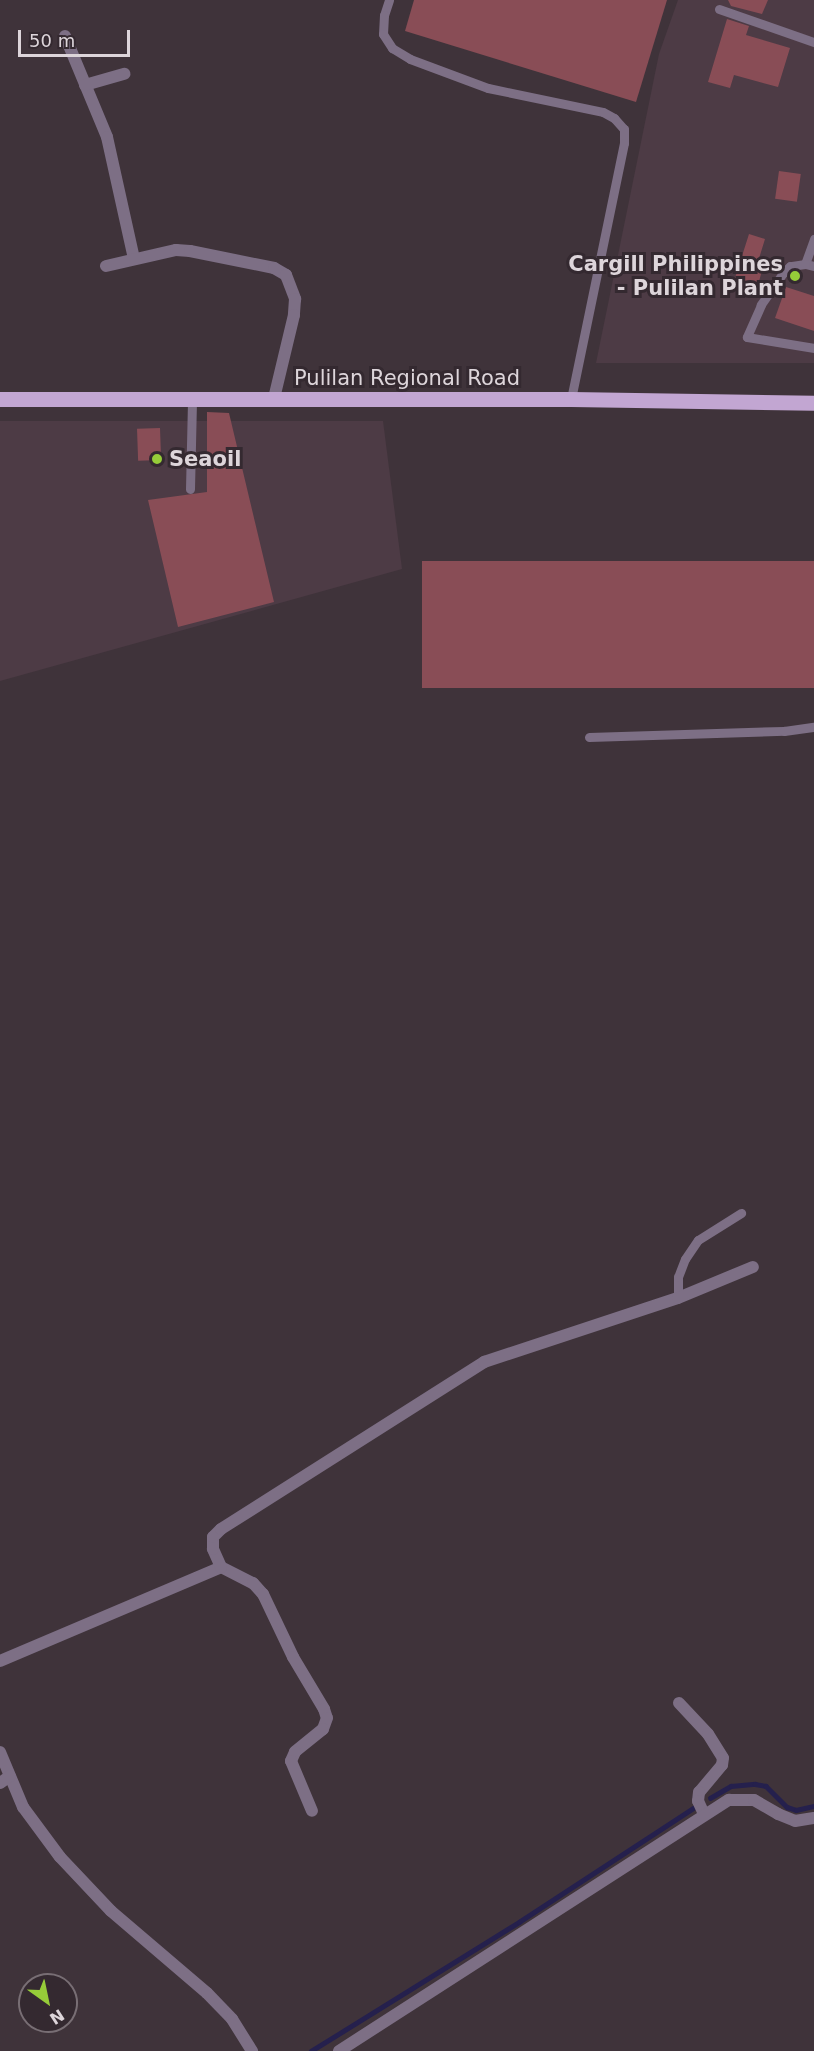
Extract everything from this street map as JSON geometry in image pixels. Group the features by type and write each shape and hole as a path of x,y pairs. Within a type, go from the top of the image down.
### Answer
{"main road":[{"name":"Pulilan Regional Road","path":"0,399 571,399 814,403"}],"street":[{"path":"65,36 114,162 122,212 134,259"},
{"path":"85,85 124,74"},
{"path":"106,266 176,250 274,268 286,275 295,299 294,315 274,398"},
{"path":"312,1811 291,1761 295,1752 323,1729 327,1718 324,1709 292,1657 263,1594 253,1583 221,1567 213,1549 213,1537 221,1529 484,1362 678,1298 753,1267"},
{"path":"0,1661 221,1567"},
{"path":"679,1703 708,1734 723,1758 722,1765 699,1792 698,1801 704,1814"},
{"path":"0,1752 5,1779 34,1825 60,1857 111,1911 207,1993 232,2019 252,2051"},
{"path":"339,2051 729,1800 739,1798 754,1800 795,1821 814,1818"}],"lane":[{"path":"389,0 384,15 383,34 392,48 410,59 488,87 603,112 614,118 624,129 624,144 571,399"},
{"path":"719,9 814,42"},
{"path":"814,238 810,265 790,266 783,273 761,305 747,337 814,348"},
{"path":"190,489 192,400"},
{"path":"589,737 784,731 814,727"},
{"path":"678,1298 678,1277 685,1258 698,1240 741,1213"}],"shaded area":[{"path":"678,0 814,0 814,363 596,363 659,54"},
{"path":"0,421 383,421 402,569 0,681"}],"building":[{"path":"414,0 667,0 636,102 405,31"},
{"path":"728,0 768,0 762,14 731,6"},
{"path":"727,19 749,26 746,35 790,48 778,87 734,75 730,88 708,82"},
{"path":"779,171 801,174 797,202 775,199"},
{"path":"749,234 765,239 757,265 763,267 758,285 735,278"},
{"path":"786,287 814,296 814,331 775,318"},
{"path":"207,412 229,413 274,602 178,627 148,500 207,492"},
{"path":"160,428 161,460 138,461 137,429"},
{"path":"422,561 814,561 814,688 422,688"}],"waterway":[{"path":"710,1798 731,1786 755,1784 766,1786 787,1807 796,1810 814,1806"},
{"path":"311,2051 519,1922 693,1808"}],"place":[{"name":"Cargill Philippines - Pulilan Plant","path":"795,276"},
{"name":"Seaoil","path":"157,459"}]}
